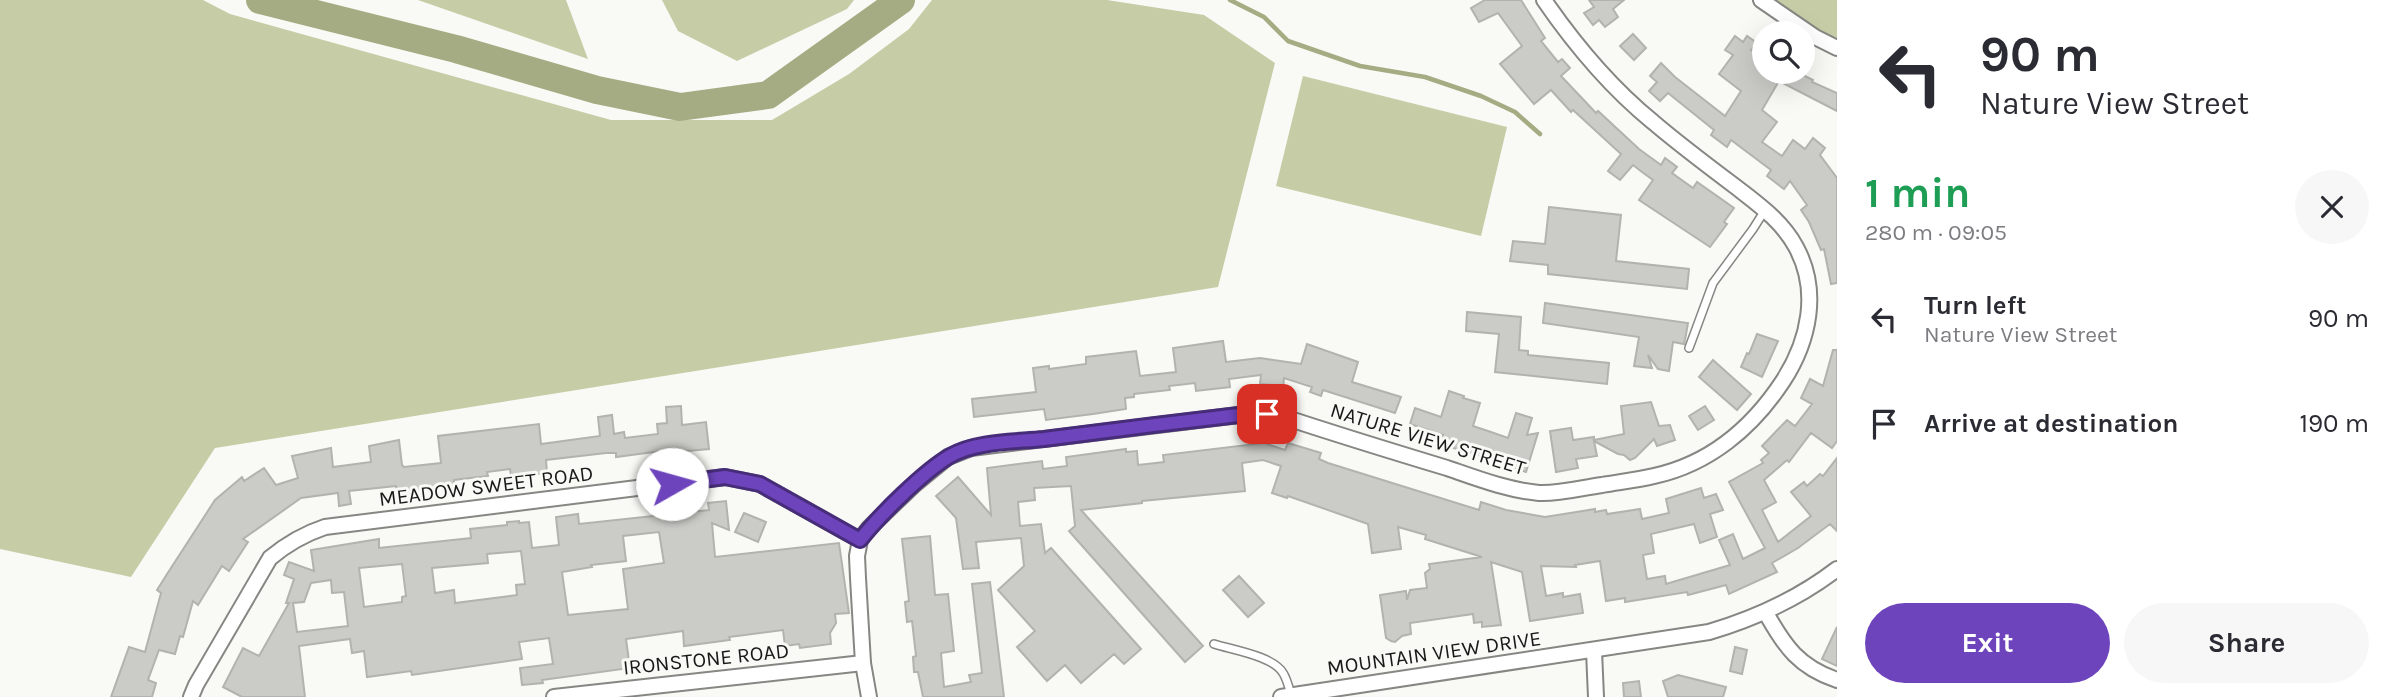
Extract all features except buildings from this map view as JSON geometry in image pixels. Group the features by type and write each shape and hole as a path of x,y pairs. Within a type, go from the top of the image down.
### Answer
{"street":[{"name":"NATURE VIEW STREET","path":"860,540 932,469 960,451 1247,414 1278,416 1503,486 1532,492 1560,492 1641,479 1684,467 1712,454 1741,432 1771,399 1797,360 1808,323 1810,298 1807,272 1796,247 1782,226 1765,210 1652,122 1619,92 1574,44 1544,0"},
{"path":"1761,0 1815,37 1837,48"},
{"name":"MEADOW SWEET ROAD","path":"191,697 270,558 288,543 325,527 725,477 760,484 860,540"},
{"path":"860,540 857,556 863,663 869,697"},
{"name":"MOUNTAIN VIEW DRIVE","path":"1286,696 1709,632 1766,613 1812,587 1837,569"},
{"path":"1766,613 1787,648 1800,661 1837,680"},
{"path":"1594,651 1596,697"},
{"name":"IRONSTONE ROAD","path":"554,697 863,663"}],"lane":[{"path":"1689,348 1713,283 1765,210"},
{"path":"1214,644 1262,658 1276,665 1285,675 1286,696"}],"green space":[{"path":"0,0 203,0 230,14 611,120 772,120 849,74 909,29 932,0 1107,0 1204,15 1275,63 1218,287 215,448 131,577 0,549"},
{"path":"418,0 566,0 588,59"},
{"path":"662,0 854,0 847,9 737,61 678,31"},
{"path":"1761,0 1837,0 1837,48 1815,34 1815,21 1794,21"},
{"path":"1303,76 1507,127 1481,236 1276,186"}],"waterway":[{"path":"260,0 456,49 597,90 680,107 768,95 901,0"},
{"path":"1230,0 1264,17 1288,41 1360,66 1425,77 1481,96 1515,112 1540,134"}],"route":[{"path":"672,484 725,477 760,484 860,540 932,469 960,451 1247,414 1267,414"}]}
